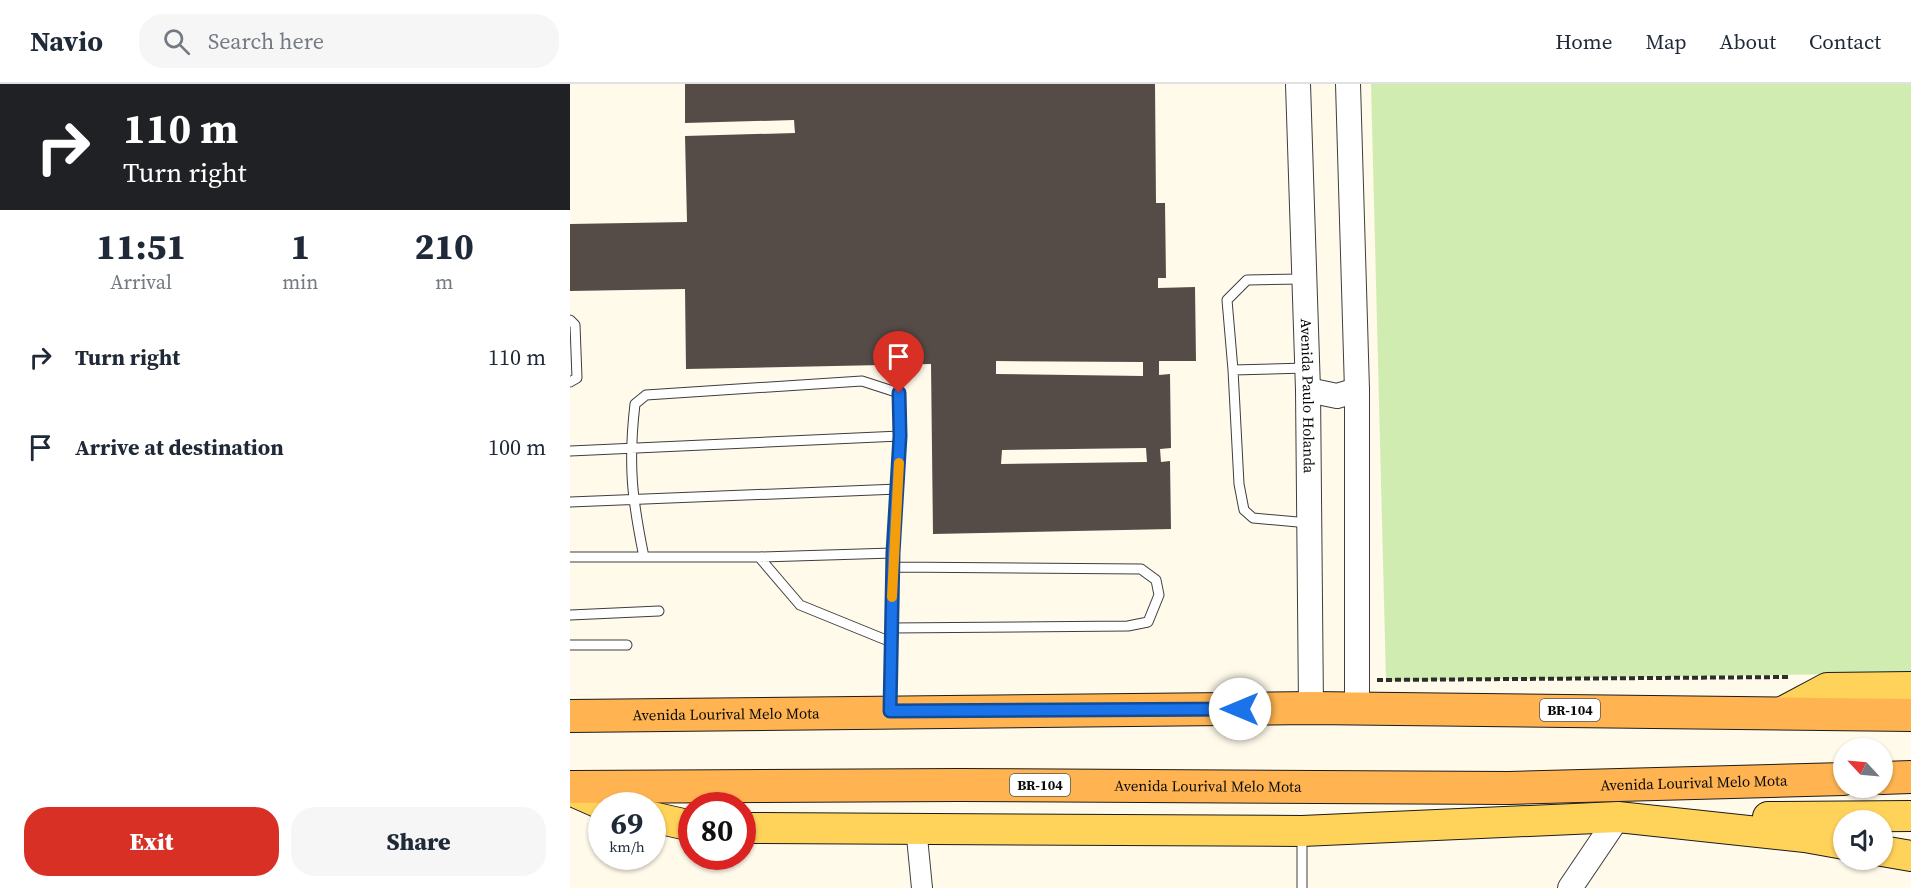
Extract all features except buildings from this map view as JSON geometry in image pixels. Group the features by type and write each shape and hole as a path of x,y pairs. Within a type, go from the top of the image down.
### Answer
{"highway":[{"name":"Avenida Lourival Melo Mota","path":"570,716 1311,708 1911,715"},
{"path":"1893,778 1911,777"},
{"name":"Avenida Lourival Melo Mota","path":"570,789 959,785 1509,789 1833,779"}],"main road":[{"name":"Avenida Lourival Melo Mota","path":"1782,712 1827,688 1911,687"},
{"name":"Avenida Lourival Melo Mota","path":"570,789 588,798"},
{"path":"756,828 916,827 1302,831 1618,818 1911,816"},
{"path":"1618,818 1805,837 1833,842"},
{"path":"1893,853 1911,856"}],"street":[{"name":"Avenida Paulo Holanda","path":"1303,87 1311,708"},
{"path":"1343,87 1357,390 1357,708"},
{"path":"1308,379 1337,396 1357,390"},
{"path":"1570,888 1618,818"},
{"path":"916,827 922,888"}],"lane":[{"path":"1305,279 1247,280 1227,300 1239,484 1244,510 1253,518 1309,523"},
{"path":"570,320 574,325 577,378 570,382"},
{"path":"1233,370 1308,379"},
{"path":"644,557 632,500 630,449 635,404 646,395 862,381 899,393 900,436 893,553 890,711"},
{"path":"570,451 900,436"},
{"path":"570,502 897,489"},
{"path":"570,557 759,557 893,553"},
{"path":"759,557 800,605 891,642"},
{"path":"891,628 1128,626 1148,621 1159,595 1156,580 1141,569 893,567"},
{"path":"570,615 659,611"},
{"path":"570,645 627,645"},
{"path":"1302,831 1302,888"}],"green space":[{"path":"1371,84 1911,84 1911,673 1386,681"}],"slow traffic":[{"path":"892,597 899,463"}],"route":[{"path":"899,393 900,436 893,553 890,711 1240,709"}]}
